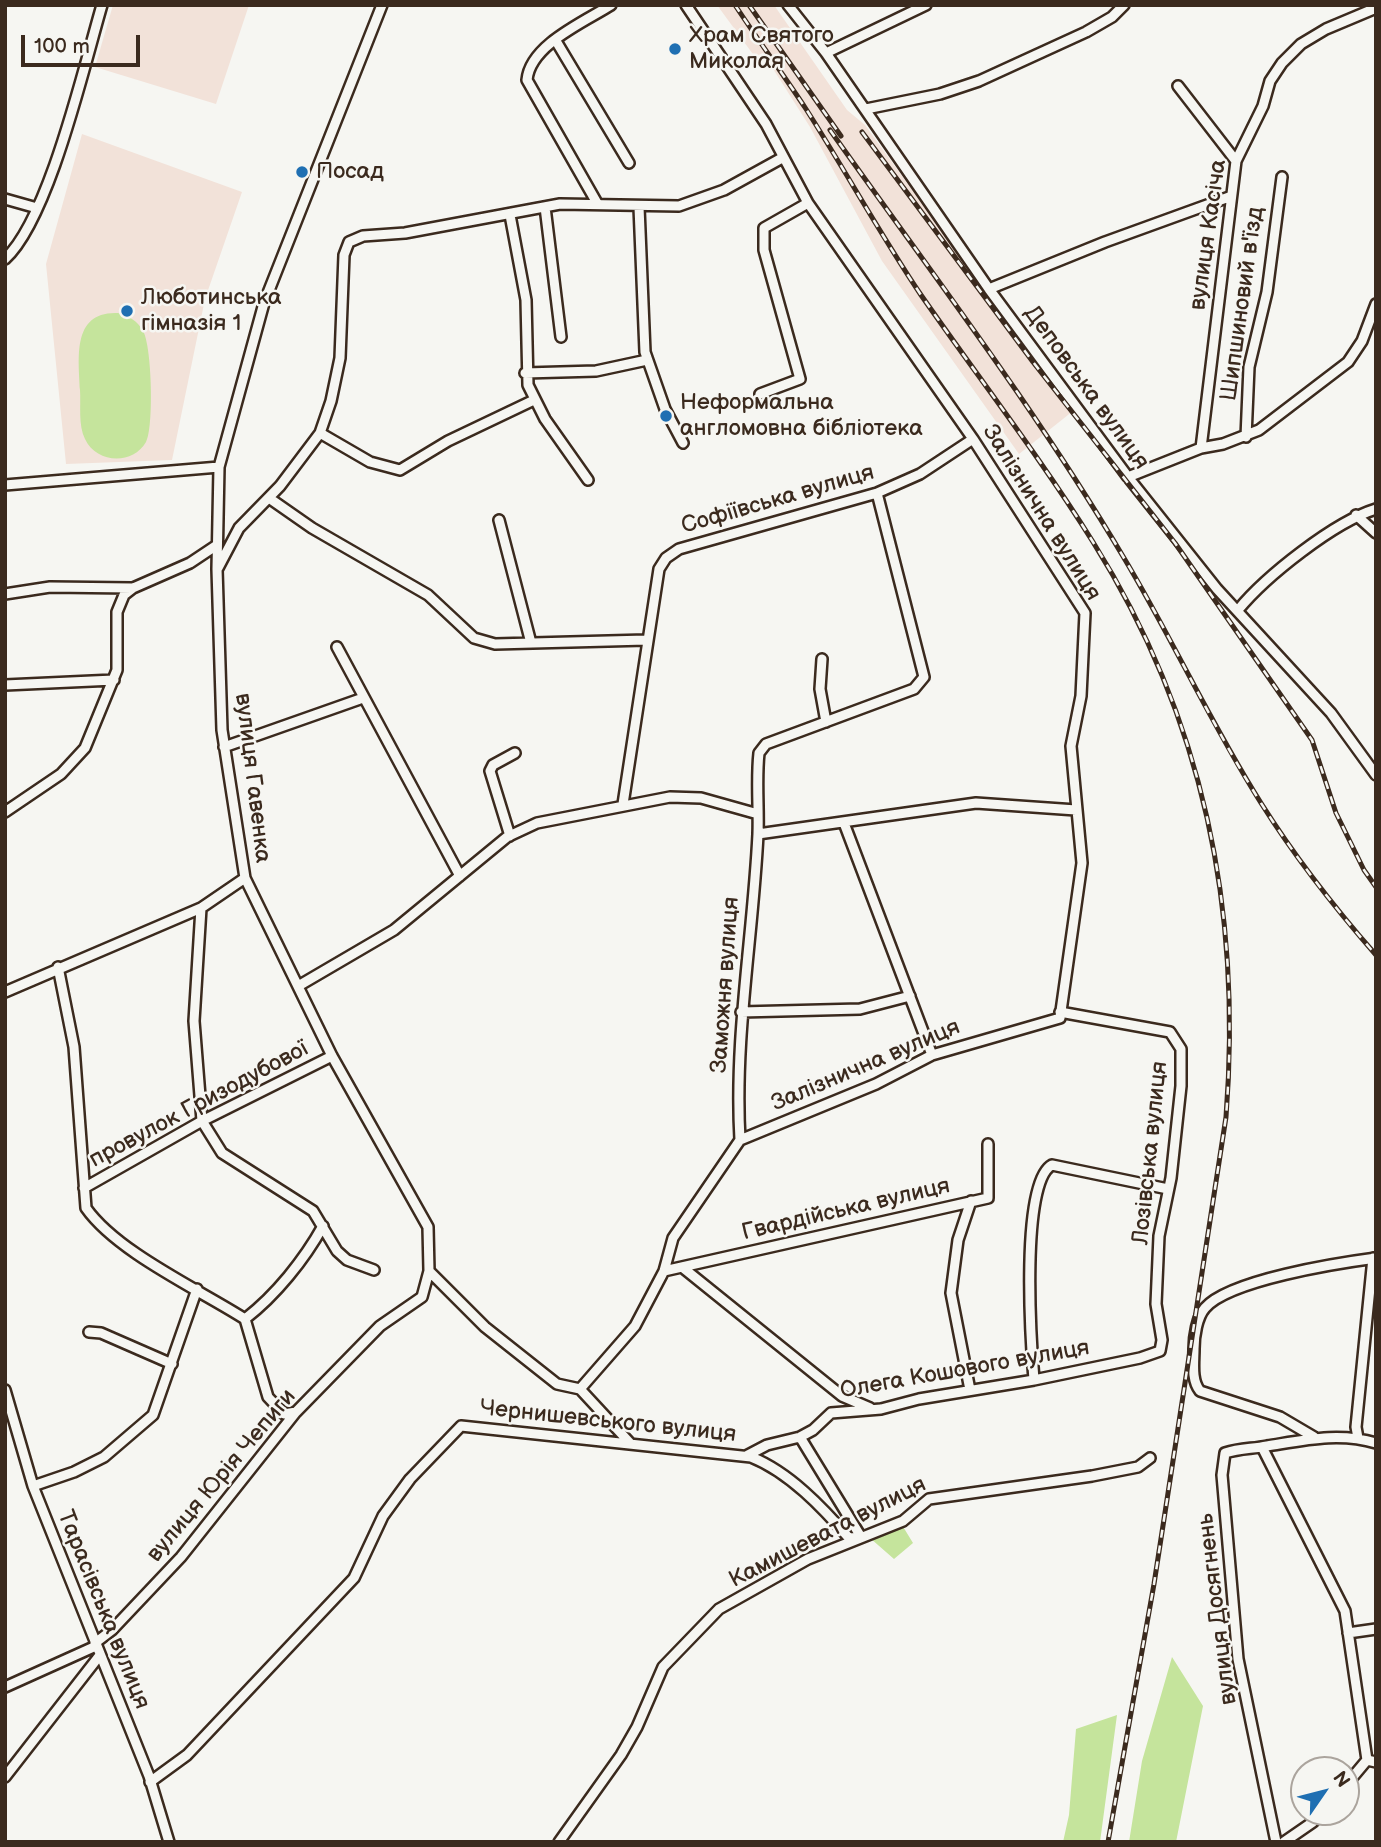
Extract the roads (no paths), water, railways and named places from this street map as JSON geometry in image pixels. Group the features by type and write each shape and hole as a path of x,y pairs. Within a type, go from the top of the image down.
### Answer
{"street":[{"path":"5,259 26,234 37,208 64,133 102,5"},
{"name":"вулиця Гавенка","path":"382,5 264,303 219,467 217,569 224,747 244,878 300,985 332,1056 428,1227 429,1272"},
{"path":"597,203 527,80 533,62 556,41 611,5"},
{"name":"Залізнична вулиця","path":"686,5 766,124 808,203 973,439 1085,613 1081,696 1072,746 1082,863 1060,1018 932,1055 876,1084 740,1140"},
{"name":"Деповська вулиця","path":"788,5 866,109 989,289 1128,477 1217,589 1331,713 1376,775"},
{"path":"826,53 926,5"},
{"path":"1107,5 1112,17"},
{"path":"866,109 960,88 1060,44 1112,17 1124,5"},
{"name":"вулиця Касіча","path":"1201,448 1229,197 1236,161 1263,106 1270,81 1282,64 1301,44 1326,29 1376,8"},
{"path":"556,41 629,163"},
{"path":"1178,86 1236,161"},
{"path":"217,569 239,528 269,498 320,433 331,401 340,358 344,255 349,242 363,236 405,233 545,207 597,203 639,207 696,201 724,190 782,158"},
{"name":"Шипшиновий в'їзд","path":"1246,437 1249,367 1267,292 1278,187 1282,177"},
{"path":"989,289 1105,242 1229,197"},
{"path":"5,200 37,208"},
{"path":"760,394 800,379 764,250 764,228 808,203"},
{"path":"545,207 561,337"},
{"path":"639,207 647,360 665,409 683,443"},
{"path":"510,215 526,300 525,373 534,400 588,480"},
{"path":"1128,477 1201,448 1246,437 1342,368 1362,341 1376,304"},
{"path":"525,373 596,371 647,360"},
{"path":"320,433 370,462 400,470 448,441 534,400"},
{"name":"Софіївська вулиця","path":"623,804 659,569 670,554 877,493 920,474 973,439"},
{"path":"5,485 219,467"},
{"path":"822,659 820,689 826,722 914,689 924,677 877,493"},
{"path":"269,498 312,528 428,596 474,638 487,643 646,640"},
{"path":"1238,610 1257,589 1356,515 1376,509"},
{"path":"218,515 225,524 239,528"},
{"path":"1356,515 1376,533"},
{"path":"499,520 531,643"},
{"path":"5,812 48,784 79,757 114,680 118,655 117,611 124,595 133,588 167,575 217,545"},
{"path":"5,594 50,587 133,588"},
{"path":"337,647 460,877"},
{"path":"5,685 114,680"},
{"path":"224,747 363,698"},
{"name":"Заможня вулиця","path":"740,1140 737,1096 741,1012 758,834 761,750 770,743 826,722"},
{"path":"510,836 490,771 493,765 515,753"},
{"path":"300,985 394,930 510,836 537,823 655,798 684,797 758,814"},
{"path":"758,834 976,803 1076,810"},
{"path":"844,823 932,1055"},
{"path":"5,992 58,967 122,944 201,908 244,878"},
{"path":"201,908 194,1021 202,1121 222,1153 313,1211 337,1251 347,1260 374,1270"},
{"path":"58,967 74,1047 86,1208 126,1247 245,1319 268,1397 284,1414 296,1412"},
{"path":"741,1012 860,1009 910,996"},
{"name":"Лозівська вулиця","path":"1060,1012 1170,1032 1181,1049 1181,1086 1159,1250 1156,1304 1162,1340 1160,1351"},
{"name":"провулок Гризодубової","path":"84,1188 202,1121 332,1056"},
{"path":"580,1388 635,1326 664,1271 673,1237 740,1140"},
{"path":"971,1202 988,1198 988,1144"},
{"path":"1034,1380 1030,1327 1031,1233 1038,1180 1044,1169 1052,1165 1168,1189"},
{"name":"Гвардійська вулиця","path":"664,1271 971,1202"},
{"name":"Гвардійська вулиця","path":"970,1390 951,1293 958,1240 971,1202"},
{"path":"245,1319 270,1296 309,1248 323,1226"},
{"path":"1314,1437 1280,1417 1218,1398 1197,1387 1194,1344 1200,1314 1207,1305 1235,1290 1279,1276 1374,1258 1356,1427 1358,1438"},
{"path":"681,1267 842,1396 872,1409"},
{"path":"429,1272 485,1327 557,1384 580,1388 629,1443"},
{"name":"вулиця Юрія Чепиги","path":"5,1777 112,1630 181,1557 296,1412 380,1326 422,1297 429,1272"},
{"path":"33,1486 95,1462 142,1426 157,1409 197,1289"},
{"path":"89,1332 101,1333 172,1364"},
{"name":"Олега Кошового вулиця","path":"745,1456 767,1445 800,1437 813,1430 831,1413 872,1409 1034,1380 1140,1359 1160,1351"},
{"name":"Тарасівська вулиця","path":"5,1390 33,1486 150,1782 169,1842"},
{"name":"Чернишевського вулиця","path":"150,1782 187,1755 354,1578 383,1517 410,1479 461,1426 745,1456 763,1462 816,1502 849,1538 861,1537"},
{"path":"800,1437 861,1537"},
{"path":"1372,1761 1345,1611 1262,1447 1314,1437 1358,1438 1376,1443"},
{"name":"вулиця Досягнень","path":"1262,1447 1245,1446 1225,1453 1222,1475 1238,1659 1276,1842"},
{"name":"Камишевата вулиця","path":"559,1842 621,1755 637,1727 663,1667 719,1609 808,1559 903,1521 929,1499 1138,1467 1150,1458"},
{"path":"1348,1633 1376,1629"},
{"path":"5,1687 97,1648"},
{"path":"1284,1842 1307,1826"}],"railway":[{"path":"735,5 806,109 921,295 1093,542 1131,609 1163,677 1188,747 1207,818 1220,891 1228,965 1226,1117 1154,1584 1108,1842"},
{"path":"749,5 841,136"},
{"path":"830,130 982,341 1055,448 1142,588 1225,743 1274,823 1345,919 1376,955"},
{"path":"862,132 1033,362 1175,543 1312,740 1336,813 1364,870 1376,887"}],"place":[{"name":"Храм Святого Миколая","path":"675,49"},
{"name":"Посад","path":"302,172"},
{"name":"Люботинська гiмназiя 1","path":"127,311"},
{"name":"Неформальна англомовна бібліотека","path":"666,416"}]}
